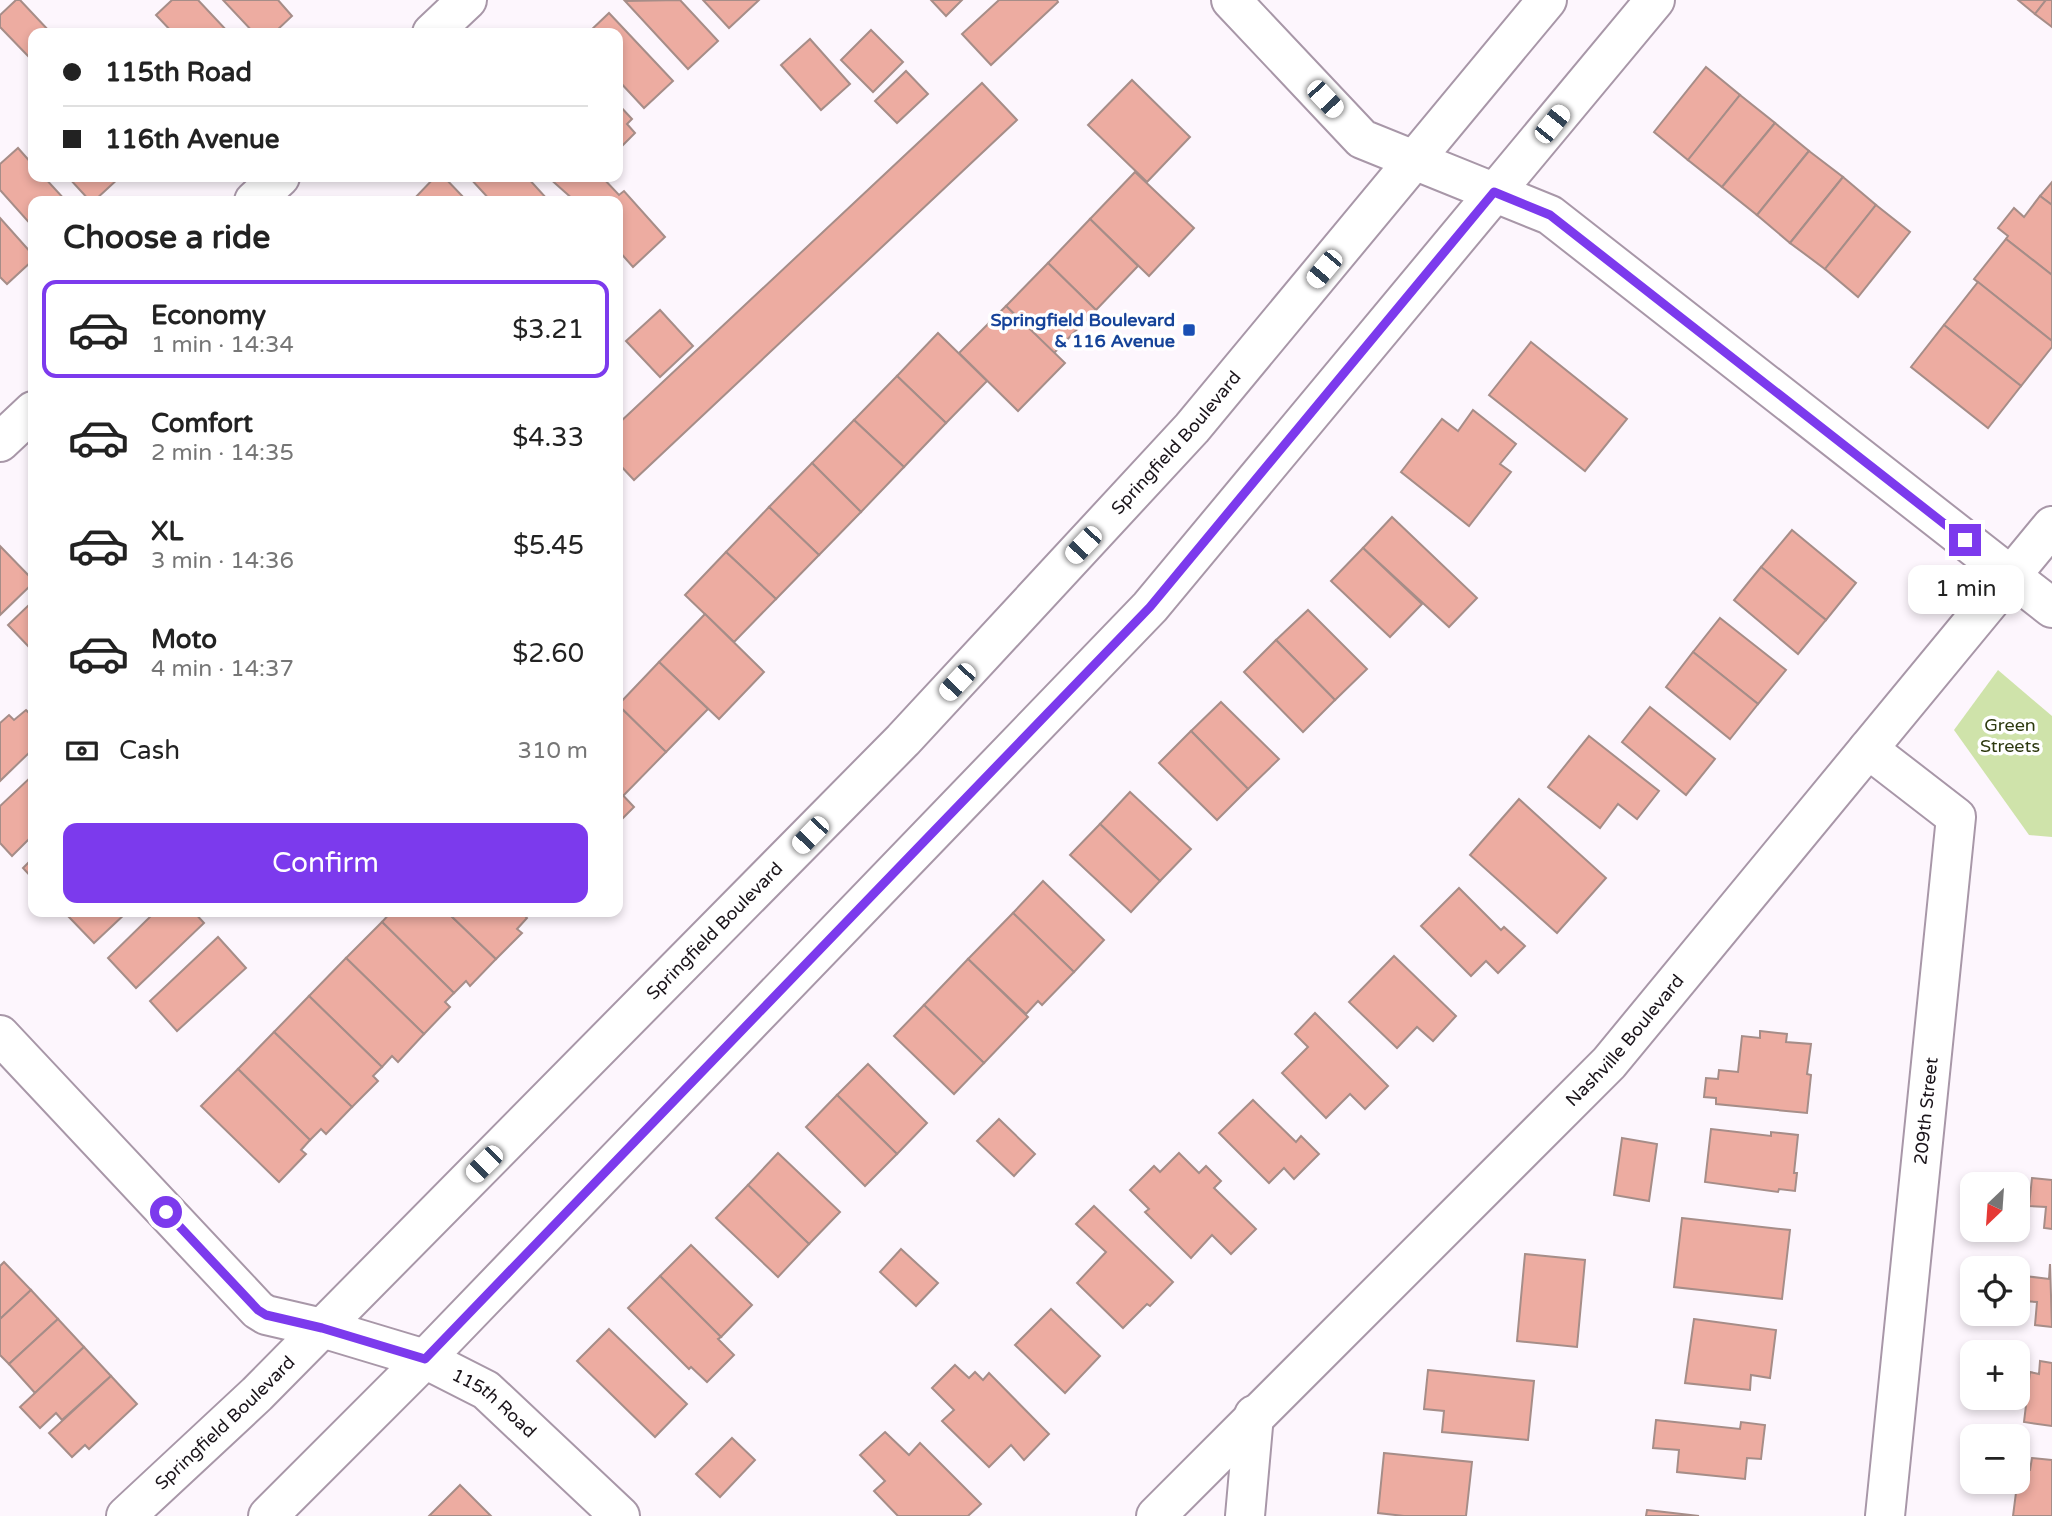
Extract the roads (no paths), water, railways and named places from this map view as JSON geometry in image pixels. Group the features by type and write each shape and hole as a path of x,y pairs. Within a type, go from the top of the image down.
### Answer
{"street":[{"path":"437,28 467,0"},
{"path":"1231,0 1362,139 1550,215 2052,608"},
{"name":"Springfield Boulevard","path":"127,1516 257,1394 903,740 1192,428 1547,0"},
{"path":"268,1516 425,1359 1150,607 1655,0"},
{"path":"259,196 275,182"},
{"path":"0,442 28,416"},
{"name":"Nashville Boulevard","path":"1156,1516 1609,1063 2052,526"},
{"name":"209th Street","path":"1868,749 1956,817 1885,1516"},
{"name":"115th Road","path":"0,1035 258,1310 266,1315 322,1328 425,1359 486,1390 620,1516"},
{"path":"1245,1516 1255,1415"}],"place":[{"name":"Springfield Boulevard & 116 Avenue","path":"1189,330"}],"park label":[{"name":"Green Streets","path":"2010,735"}]}
